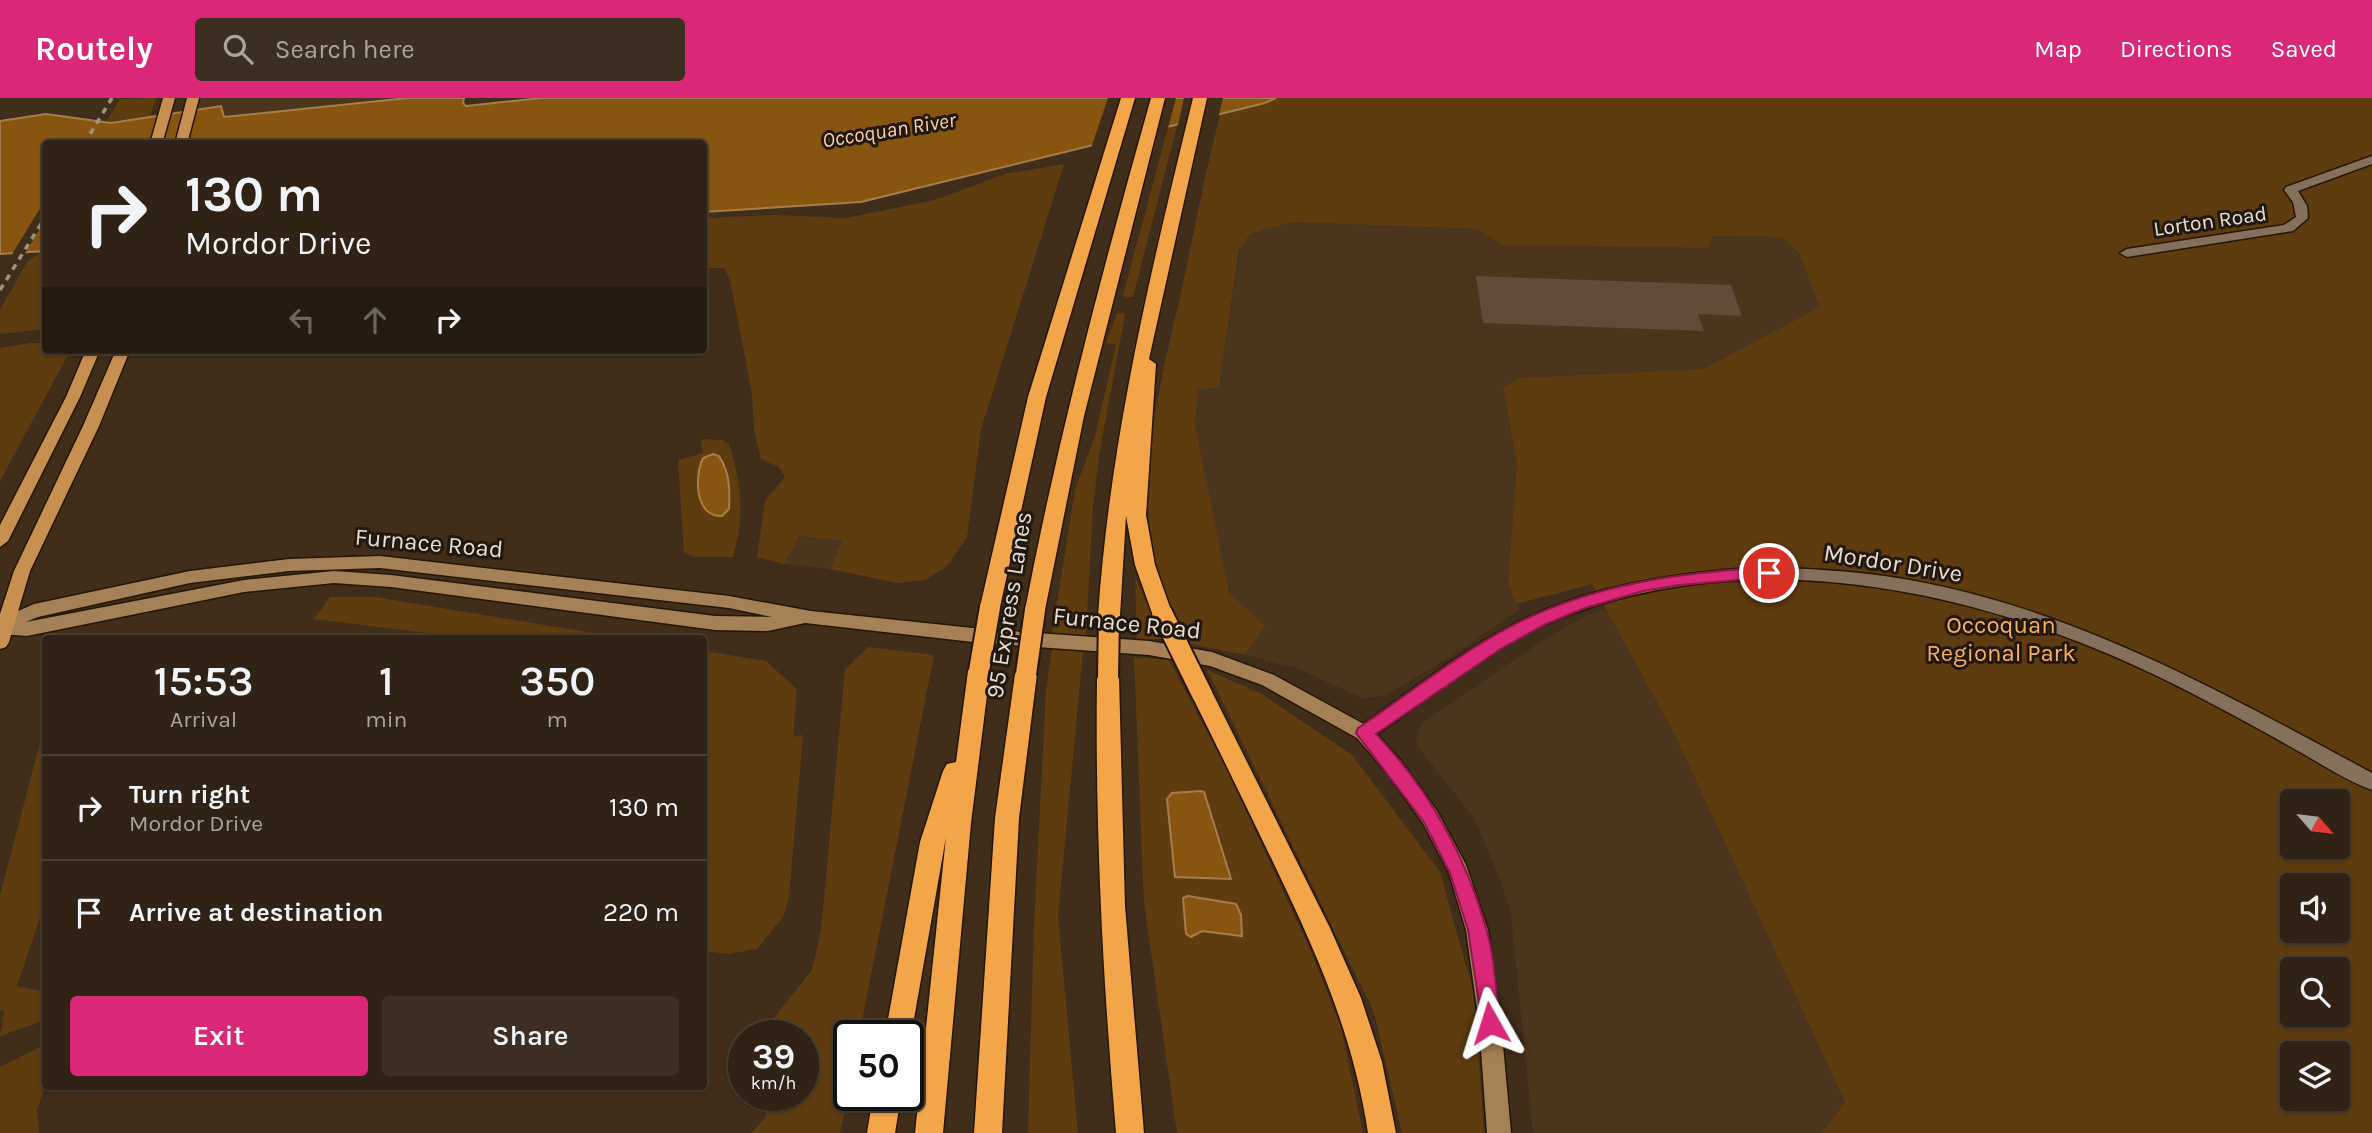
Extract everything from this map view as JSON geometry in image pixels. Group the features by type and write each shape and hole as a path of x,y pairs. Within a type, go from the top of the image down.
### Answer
{"highway":[{"path":"929,1133 971,723 990,607 1037,397 1128,98"},
{"name":"95 Express Lanes","path":"988,1133 1007,818 1035,610 1050,522 1075,407 1158,98"},
{"path":"1129,1133 1111,902 1107,772 1109,616 1117,492 1131,398 1200,98"},
{"path":"1147,323 1147,395 1136,514 1144,564 1162,613 1342,977 1363,1036 1382,1133"},
{"path":"901,1020 932,842 971,723"},
{"path":"881,1133 885,1111"}],"main road":[{"path":"157,140 169,98"},
{"path":"182,140 193,98"},
{"path":"0,541 74,397 91,354"},
{"path":"2,631 36,538 91,426 121,354"},
{"name":"Furnace Road","path":"2,631 34,611 150,584 226,571 358,562 446,568 729,602 811,618 982,636 1149,648 1212,659 1268,680 1364,733 1387,758 1430,817 1455,864 1470,901 1485,975 1499,1133"},
{"path":"434,587 446,568"},
{"name":"Furnace Road","path":"2,631 27,629 164,600 284,580 357,578 715,623 768,624 811,618"}],"street":[{"name":"Lorton Road","path":"2127,253 2294,226 2302,218 2303,212 2301,201 2290,190 2372,160"},
{"name":"Mordor Drive","path":"1364,733 1503,639 1538,620 1577,605 1643,586 1679,579 1769,573 1811,574 1894,584 1953,595 2050,624 2165,672 2372,782"}],"shaded area":[{"path":"201,98 408,98 223,117 197,110"},
{"path":"1292,222 1478,229 1504,245 1708,248 1712,236 1782,237 1799,253 1821,307 1703,369 1520,378 1503,388 1517,463 1508,581 1519,610 1447,659 1384,696 1364,699 1299,669 1245,655 1264,626 1229,592 1195,426 1198,390 1219,387 1241,243 1250,234"},
{"path":"798,536 843,541 830,569 784,564"},
{"path":"1606,609 1674,733 1845,1102 1822,1133 1533,1133 1511,916 1500,878 1474,818 1416,744 1421,724 1548,637 1585,616"}],"green space":[{"path":"156,98 150,117 106,122 120,99"},
{"name":"Occoquan Regional Park","path":"1276,98 2372,98 2372,1133 1822,1133 1845,1102 1674,733 1592,584 1516,604 1508,581 1517,463 1503,388 1520,378 1703,369 1820,307 1799,253 1782,237 1712,236 1708,248 1503,245 1478,229 1292,222 1250,234 1239,250 1219,387 1198,390 1195,425 1229,592 1265,626 1245,655 1191,644 1161,581 1153,554 1148,509 1155,415 1220,115"},
{"path":"1177,126 1133,297 1126,297 1123,295 1168,128"},
{"path":"1064,164 981,429 967,537 947,566 925,580 897,583 830,569 842,541 799,536 784,564 757,557 765,501 785,477 779,467 761,459 754,430 752,394 730,279 724,268 707,268 707,218 776,215 846,218 935,200 1005,174"},
{"path":"42,252 42,329 0,334 0,310 27,262"},
{"path":"1117,313 1125,314 1099,456 1093,507 1086,635 1052,634 1075,490 1095,436 1116,345 1106,343"},
{"path":"42,343 42,354 68,354 0,481 0,348"},
{"path":"721,440 729,444 733,459 739,487 740,513 733,557 695,557 684,552 678,460 703,453 701,441"},
{"path":"1135,576 1162,639 1137,639"},
{"path":"330,597 375,597 606,635 444,635 314,619"},
{"path":"868,647 934,655 862,1020 833,1020 833,1111 844,1111 840,1133 751,1133 766,1117 766,1111 819,1111 819,1020 772,1020 812,970 821,931 845,669"},
{"path":"1052,648 1083,652 1058,916 1078,1133 1028,1133 1034,925 1046,691"},
{"path":"707,651 766,661 797,689 793,737 803,735 789,897 783,917 757,949 729,954 707,951"},
{"path":"1134,657 1169,660 1227,770 1309,947 1341,1027 1363,1133 1177,1133 1144,903"},
{"path":"1207,670 1262,694 1352,755 1440,872 1474,994 1484,1133 1402,1133 1374,1012"},
{"path":"42,735 42,912 17,986 42,991 42,1021 0,1036 4,1011 0,1011 0,895"},
{"path":"42,1046 44,1090 37,1110 39,1133 0,1133 0,1067"}],"water":[{"name":"Occoquan River","path":"408,98 464,98 463,103 466,106 541,98 1276,98 1265,103 861,202 707,212 707,140 42,140 42,251 0,254 0,121 46,114 111,123 221,106 224,117"},
{"path":"713,454 719,456 723,462 729,482 729,509 722,516 713,515 706,510 699,494 700,466 703,458"},
{"path":"1204,792 1231,879 1175,877 1167,799 1172,793"},
{"path":"1188,896 1236,904 1241,915 1242,936 1202,931 1191,937 1186,934 1183,898"}],"pier":[{"path":"1108,98 1176,98 1167,132 1090,151"},
{"path":"1184,98 1223,98 1218,119 1177,129"},
{"path":"42,205 42,225 25,254 11,256"}],"building":[{"path":"1476,276 1731,285 1742,316 1698,314 1704,331 1483,323"}],"railway":[{"path":"86,140 112,98"},
{"path":"0,290 42,222"}],"route":[{"path":"1490,1023 1477,930 1459,871 1430,817 1394,767 1364,733 1496,643 1538,620 1609,594 1643,586 1679,579 1769,573"}]}
